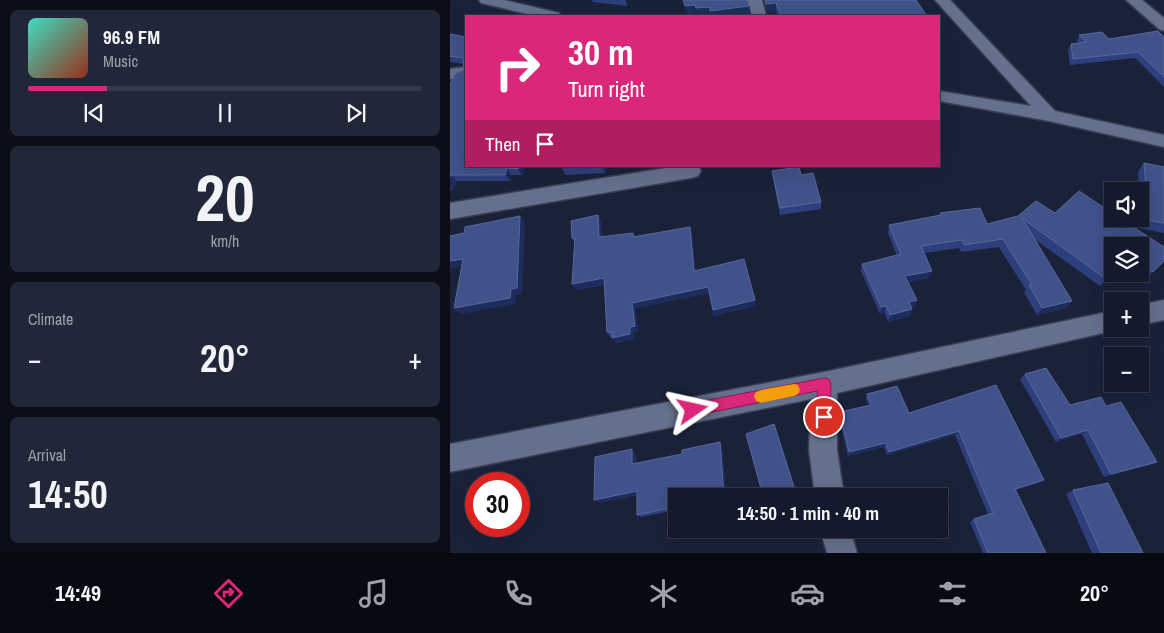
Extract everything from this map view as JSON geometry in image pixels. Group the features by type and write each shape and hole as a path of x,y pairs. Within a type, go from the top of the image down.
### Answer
{"street":[{"path":"486,0 550,15"},
{"path":"755,0 759,15"},
{"path":"942,0 1049,115"},
{"path":"1133,0 1164,26"},
{"path":"450,74 465,72"},
{"path":"940,96 1049,115 1164,141"},
{"path":"450,211 691,171"},
{"path":"1149,313 1164,310"},
{"path":"450,458 824,384 1104,323"},
{"path":"824,384 823,450 829,488"},
{"path":"838,538 842,553"}],"building":[{"path":"683,0 748,0 749,6 710,11 710,7 696,8 695,5 685,6"},
{"path":"765,0 916,0 926,15 781,15 776,3 766,4"},
{"path":"1158,31 1164,37 1164,77 1138,52 1073,59 1071,44 1086,42 1079,35 1102,32 1109,39"},
{"path":"450,34 465,37 465,167 519,167 518,169 507,168 505,175 451,175 450,177 450,84 456,73 464,70 463,58 450,56"},
{"path":"1144,163 1164,167 1164,223 1149,220 1149,182 1146,182"},
{"path":"799,167 801,175 813,173 821,202 780,208 772,171"},
{"path":"1079,191 1104,208 1104,227 1133,227 1149,237 1104,237 1104,278 1022,218 1072,301 1042,308 1029,285 1032,285 1003,239 964,245 962,240 921,246 932,271 905,276 917,300 909,302 912,309 890,315 886,306 881,307 862,264 901,254 889,225 941,215 940,213 980,208 987,224 1018,216 1036,201 1055,213"},
{"path":"598,215 599,237 633,233 633,237 690,227 694,271 744,259 755,300 713,310 708,287 632,303 635,326 630,327 630,334 612,338 612,332 607,332 604,278 572,284 575,238 572,238 571,221"},
{"path":"520,216 517,288 511,289 510,298 454,308 463,259 450,261 450,236 464,233 465,227"},
{"path":"1149,237 1164,247 1164,261 1153,272 1149,269"},
{"path":"1046,368 1070,405 1101,397 1106,406 1121,402 1157,462 1111,474 1088,430 1061,438 1025,374"},
{"path":"996,385 1044,480 1015,489 1046,553 988,553 974,519 993,513 959,431 889,452 886,443 849,452 840,412 871,405 867,394 897,386 909,413"},
{"path":"774,424 794,488 761,488 746,434"},
{"path":"720,442 723,488 668,488 668,508 637,515 637,491 594,500 595,457 632,449 632,464 682,454 682,450"},
{"path":"1108,483 1143,553 1101,553 1073,490"}],"slow traffic":[{"path":"761,396 794,390"}],"route":[{"path":"693,410 824,384 824,417"}]}
